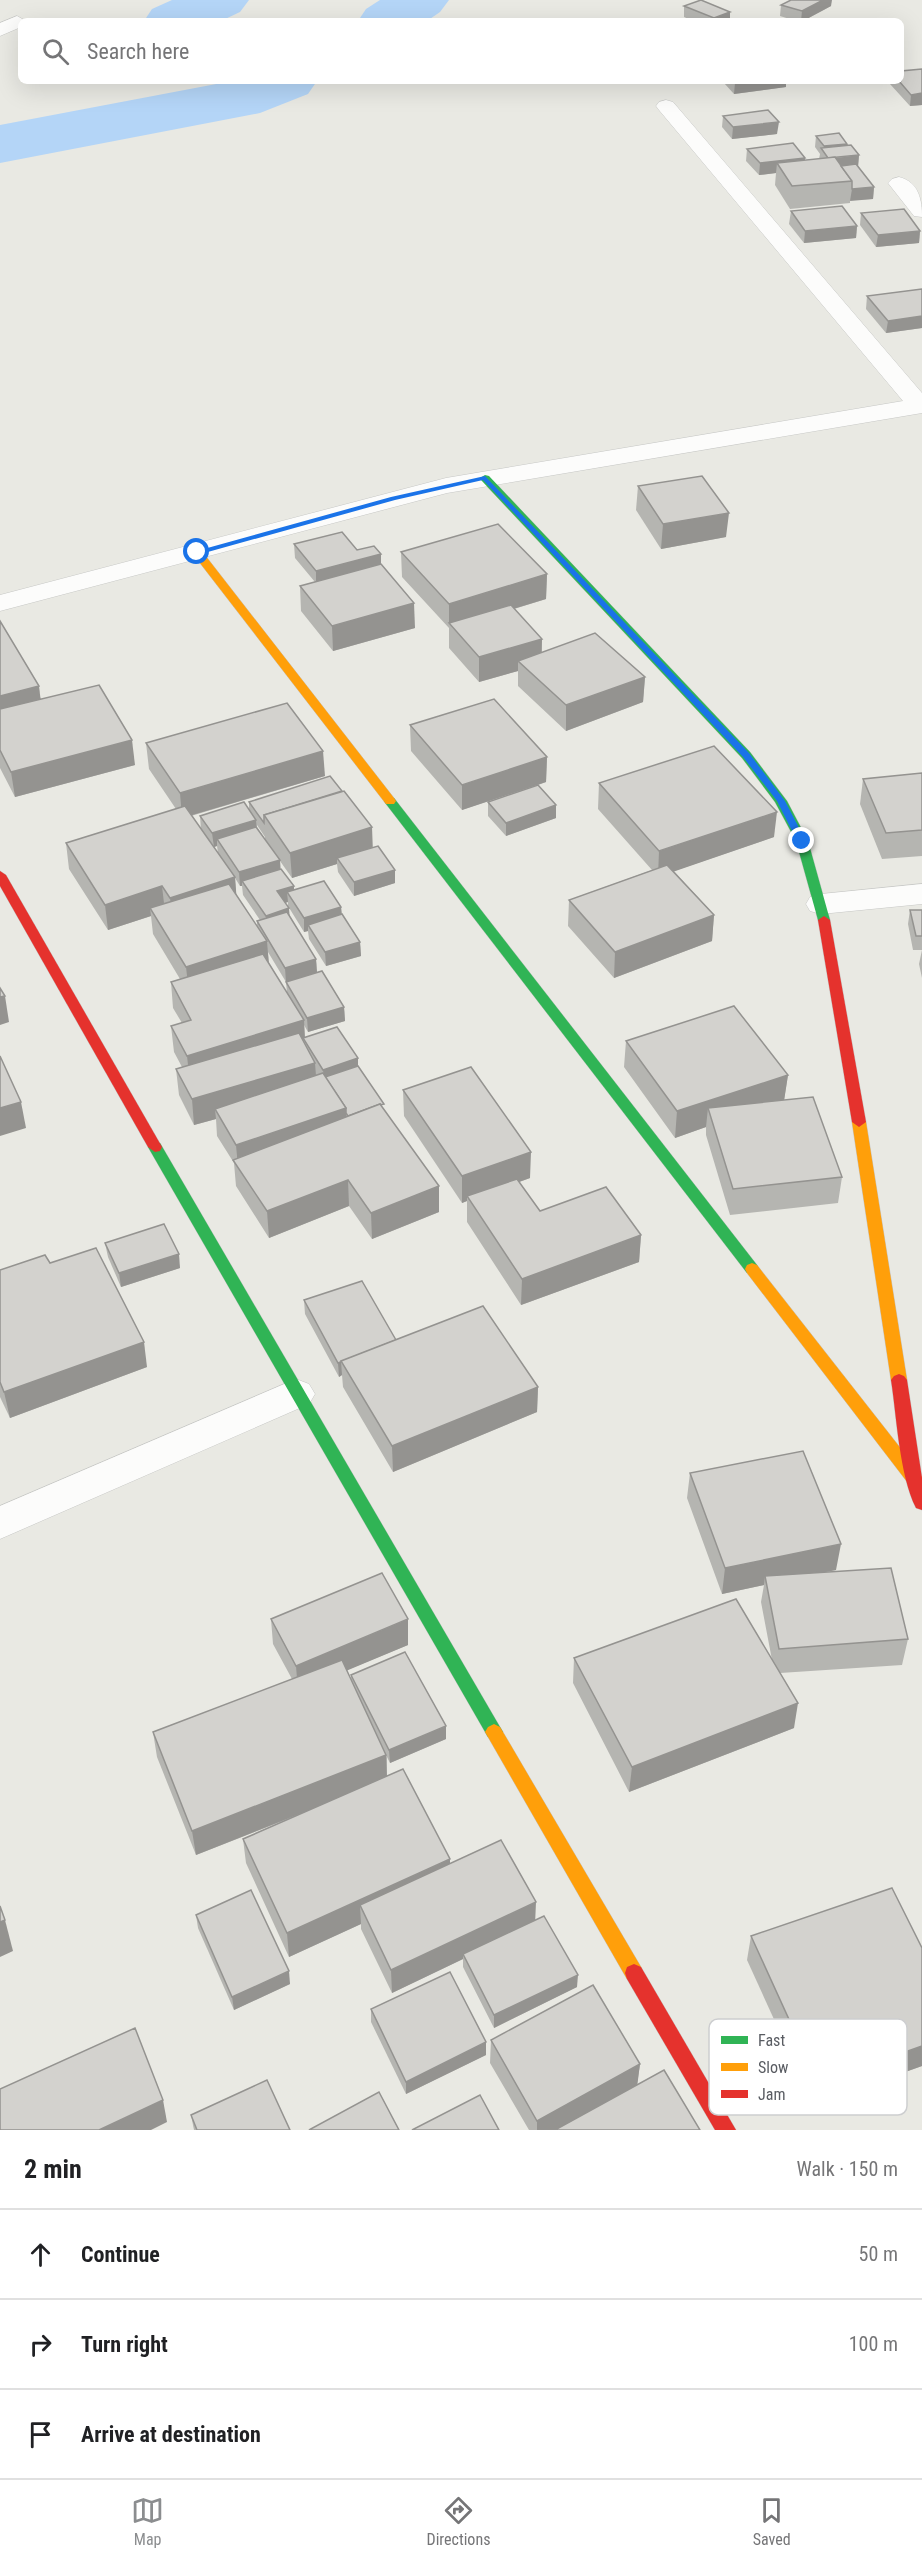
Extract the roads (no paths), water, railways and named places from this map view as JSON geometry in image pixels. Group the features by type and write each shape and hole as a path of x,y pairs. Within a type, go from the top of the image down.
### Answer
{"street":[{"path":"666,106 921,405"},
{"path":"899,183 922,211"},
{"path":"0,603 394,498 485,478 921,405"},
{"path":"485,478 746,755 781,801 802,841 820,904 864,1150 914,1478 922,1503"},
{"path":"197,552 914,1478"},
{"path":"0,875 296,1394 709,2101"},
{"path":"820,904 922,894"},
{"path":"0,1523 296,1394"},
{"path":"717,2115 726,2130"}],"waterway":[{"path":"180,18 220,0"},
{"path":"392,18 420,0"},
{"path":"0,144 238,100 279,84"}]}
